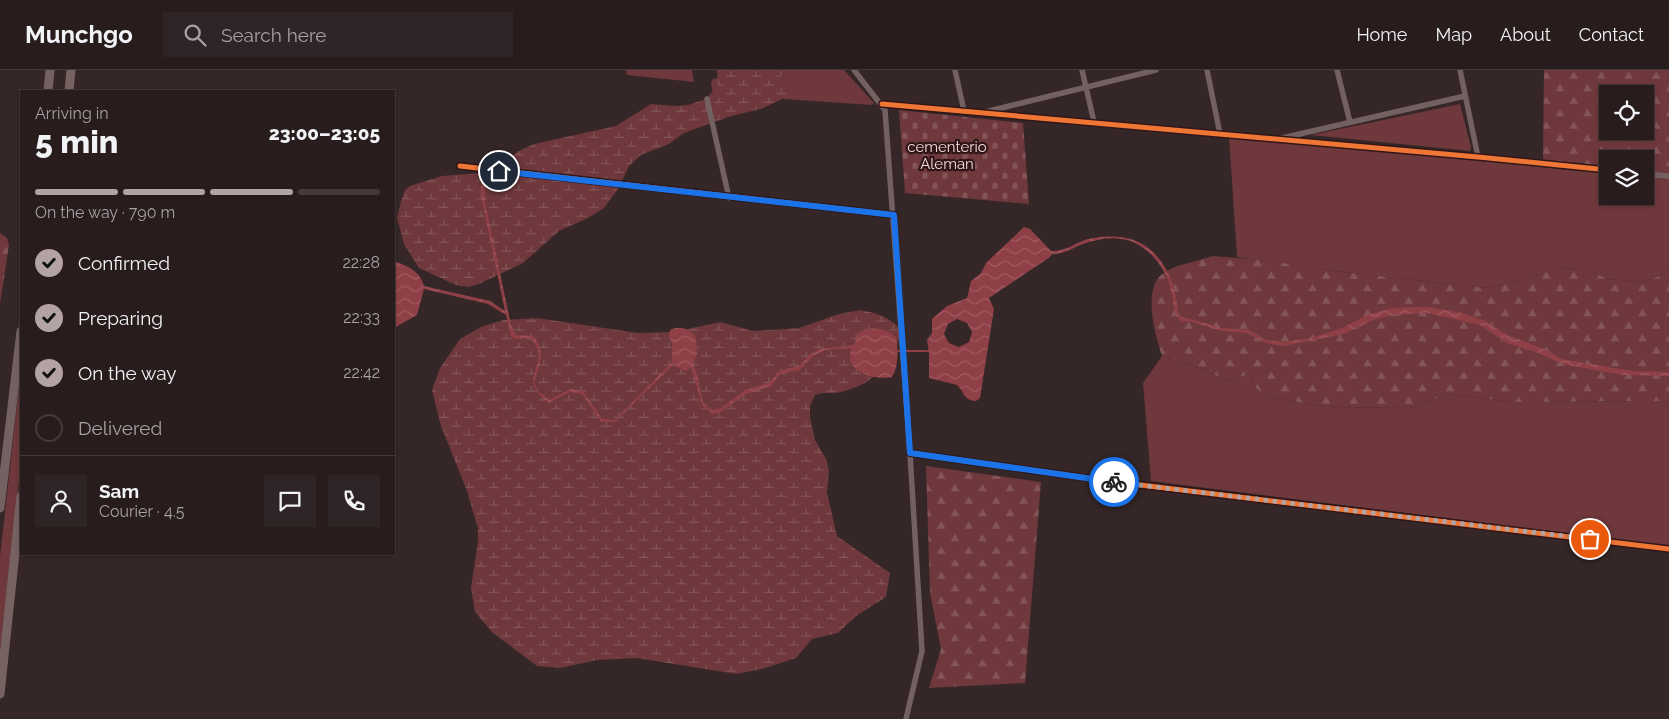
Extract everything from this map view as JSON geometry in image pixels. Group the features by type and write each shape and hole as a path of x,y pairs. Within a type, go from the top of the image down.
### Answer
{"main road":[{"path":"48,90 50,70"},
{"path":"0,508 20,339"}],"street":[{"path":"68,90 71,70"},
{"path":"854,70 885,110 894,215 922,651 906,719"},
{"path":"955,70 964,110"},
{"path":"1082,70 1094,122"},
{"path":"984,113 1156,70"},
{"path":"1206,70 1220,134"},
{"path":"1337,70 1350,122"},
{"path":"1460,70 1478,157"},
{"path":"1277,139 1465,96"},
{"path":"707,99 729,198"},
{"path":"882,104 1599,169"},
{"path":"460,166 729,198 894,215"},
{"path":"1654,175 1669,176"},
{"path":"910,453 1116,482 1669,549"},
{"path":"0,694 20,505"}],"green space":[{"path":"626,70 692,70 694,82 627,75"},
{"path":"717,70 792,70 782,73 780,79 790,88 791,95 761,109 731,116 684,133 669,144 641,155 629,166 618,189 604,208 590,217 559,231 523,263 479,284 468,287 456,285 419,268 404,244 397,218 405,190 410,186 442,176 493,172 517,152 534,144 616,126 651,104 688,105 706,99 718,86"},
{"path":"761,70 844,70 874,103 872,105 713,94 711,82 713,79"},
{"path":"1544,70 1669,70 1669,176 1654,174 1654,150 1599,150 1599,168 1543,161"},
{"path":"1460,104 1471,147 1470,151 1311,135"},
{"name":"cementerio Aleman","path":"899,110 1023,123 1029,204 905,193"},
{"path":"1229,137 1599,171 1599,205 1654,205 1654,177 1669,178 1669,269 1662,275 1643,282 1607,279 1586,268 1553,269 1522,281 1485,288 1327,270 1237,257"},
{"path":"0,233 7,238 9,245 0,304"},
{"path":"1213,256 1263,260 1327,270 1485,288 1522,281 1553,269 1586,268 1607,279 1643,282 1662,275 1669,269 1669,403 1654,401 1512,402 1450,394 1409,408 1326,407 1264,396 1253,385 1250,374 1227,381 1205,370 1162,356 1156,336 1152,311 1153,288 1165,272"},
{"path":"860,310 882,316 900,329 895,351 882,370 863,384 838,393 815,395 810,406 810,417 815,440 826,459 829,470 827,493 837,536 890,573 886,597 856,616 838,633 812,639 796,658 762,669 736,674 637,658 597,660 561,668 537,666 493,633 475,612 471,588 478,529 467,491 441,426 432,390 440,368 460,339 481,327 503,320 537,318 638,333 674,332 720,322 753,331 799,328 839,314"},
{"path":"1162,356 1205,370 1227,381 1250,374 1253,385 1264,396 1326,407 1409,408 1450,394 1512,402 1654,401 1669,403 1669,546 1151,481 1143,383"},
{"path":"20,379 20,470 0,652 0,556"},
{"path":"926,466 1041,482 1025,683 929,688 941,649 930,593"}],"water":[{"path":"481,183 485,184 485,202 511,325 516,335 533,336 541,353 534,382 539,355 537,347 530,338 514,339 511,336 506,315 488,304 424,289 417,315 395,327 395,261 409,267 420,276 424,286 490,301 505,311 481,196"},
{"path":"1024,227 1030,229 1051,251 1057,251 1088,239 1116,237 1139,242 1158,257 1173,286 1179,316 1222,328 1249,330 1266,340 1284,342 1311,338 1342,328 1367,315 1392,308 1428,307 1463,313 1485,321 1507,335 1542,348 1562,359 1632,371 1669,372 1669,376 1623,375 1562,364 1536,352 1507,343 1480,325 1428,313 1392,315 1373,320 1344,334 1284,346 1266,343 1247,333 1222,331 1189,321 1182,322 1174,309 1169,282 1156,259 1138,244 1115,238 1089,242 1067,251 1052,254 989,298 994,309 980,398 976,401 966,398 957,385 929,378 927,340 932,333 932,319 947,306 967,298 971,281 981,273 986,263","holes":["957,319 967,323 972,332 969,342 959,347 949,343 944,334 948,324"]},
{"path":"678,328 688,330 696,338 697,354 693,364 698,377 702,400 708,408 714,410 721,408 745,390 769,383 779,371 800,365 810,354 820,349 854,345 859,332 868,329 883,330 896,337 896,368 892,377 869,376 855,368 851,363 852,348 825,350 813,356 800,370 780,374 771,386 746,394 719,413 712,414 702,405 691,367 686,371 673,365 615,422 601,422 582,394 570,392 549,403 539,394 534,382 538,391 549,400 570,389 583,391 602,419 615,420 672,362 670,330"}],"waterway":[{"path":"897,351 929,351"}],"cycle path":[{"path":"882,104 1599,169"},
{"path":"460,166 894,215"},
{"path":"910,453 1116,482 1669,549"}],"way so far":[{"path":"1114,482 1590,539"}],"route":[{"path":"499,171 894,215 910,453 1114,482"}]}
